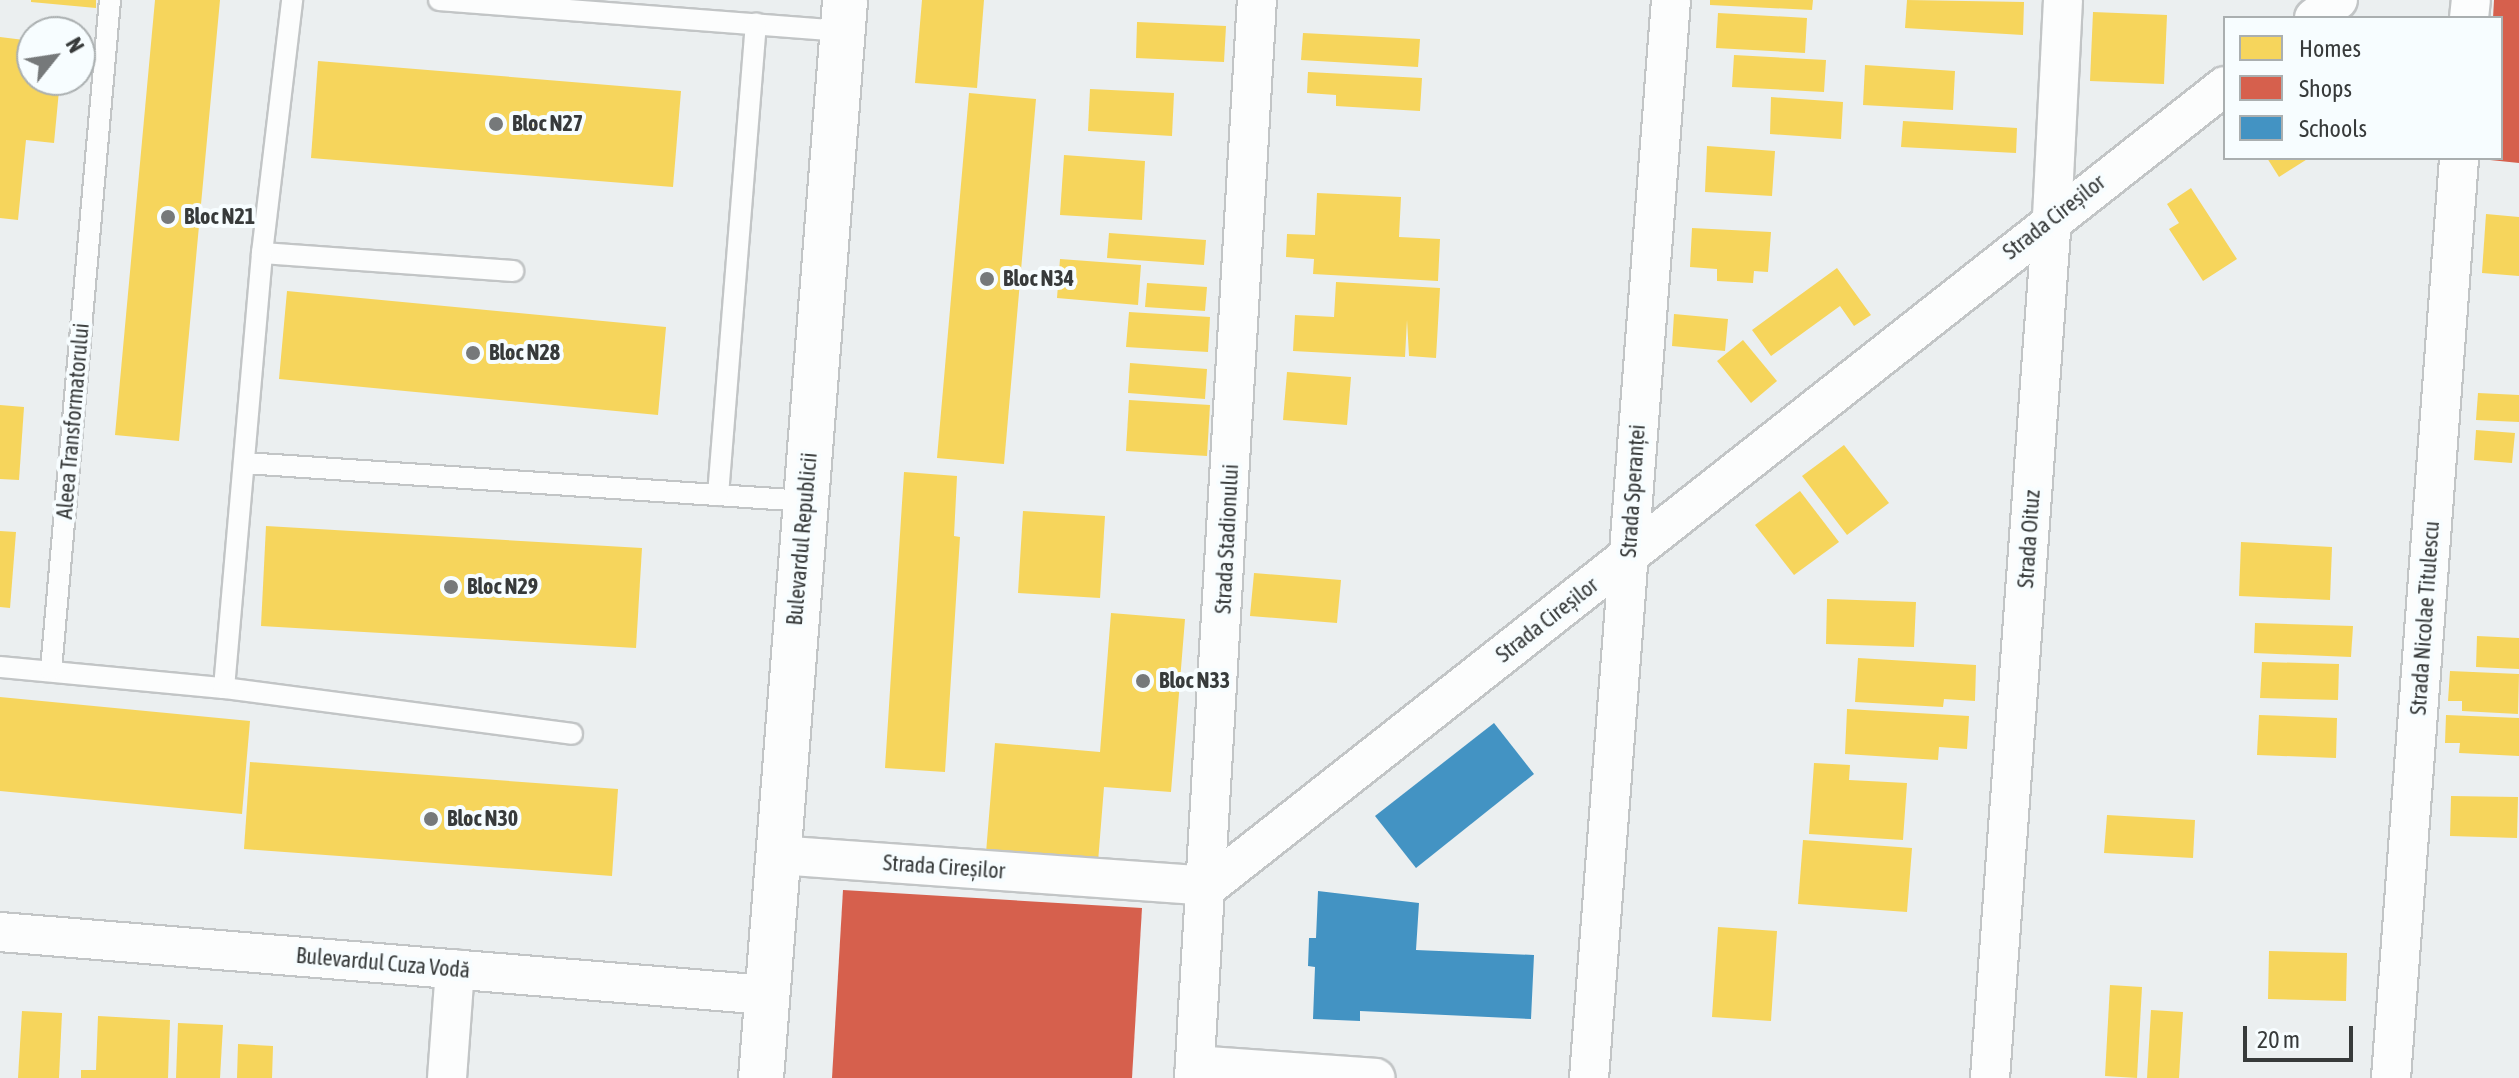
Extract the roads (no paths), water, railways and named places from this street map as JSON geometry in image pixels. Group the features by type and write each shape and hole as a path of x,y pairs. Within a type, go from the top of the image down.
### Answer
{"main road":[{"name":"Bulevardul Republicii","path":"761,1078 844,16"}],"street":[{"name":"Strada Stadionului","path":"1194,1072 1209,886 1257,0"},
{"name":"Strada Speranței","path":"1589,1078 1671,0"},
{"name":"Strada Oituz","path":"1990,1078 2052,217 2063,0"},
{"path":"2317,16 2338,0"},
{"name":"Strada Cireșilor","path":"777,855 1209,886 1628,557 2052,217 2223,88"},
{"name":"Strada Nicolae Titulescu","path":"2391,1078 2459,160"},
{"name":"Bulevardul Cuza Vodă","path":"0,932 767,995"},
{"path":"447,1078 455,969"},
{"path":"1194,1072 1376,1078"}],"lane":[{"name":"Aleea Transformatorului","path":"51,670 110,0"},
{"path":"224,688 262,253 292,0"},
{"path":"439,0 756,24 844,16"},
{"path":"718,495 756,24"},
{"path":"262,253 513,271"},
{"path":"245,463 806,501"},
{"path":"0,667 224,688 572,734"}],"place":[{"name":"Bloc N27","path":"496,124"},
{"name":"Bloc N21","path":"168,217"},
{"name":"Bloc N34","path":"987,279"},
{"name":"Bloc N28","path":"473,353"},
{"name":"Bloc N29","path":"451,587"},
{"name":"Bloc N33","path":"1143,681"},
{"name":"Bloc N30","path":"431,819"}]}
